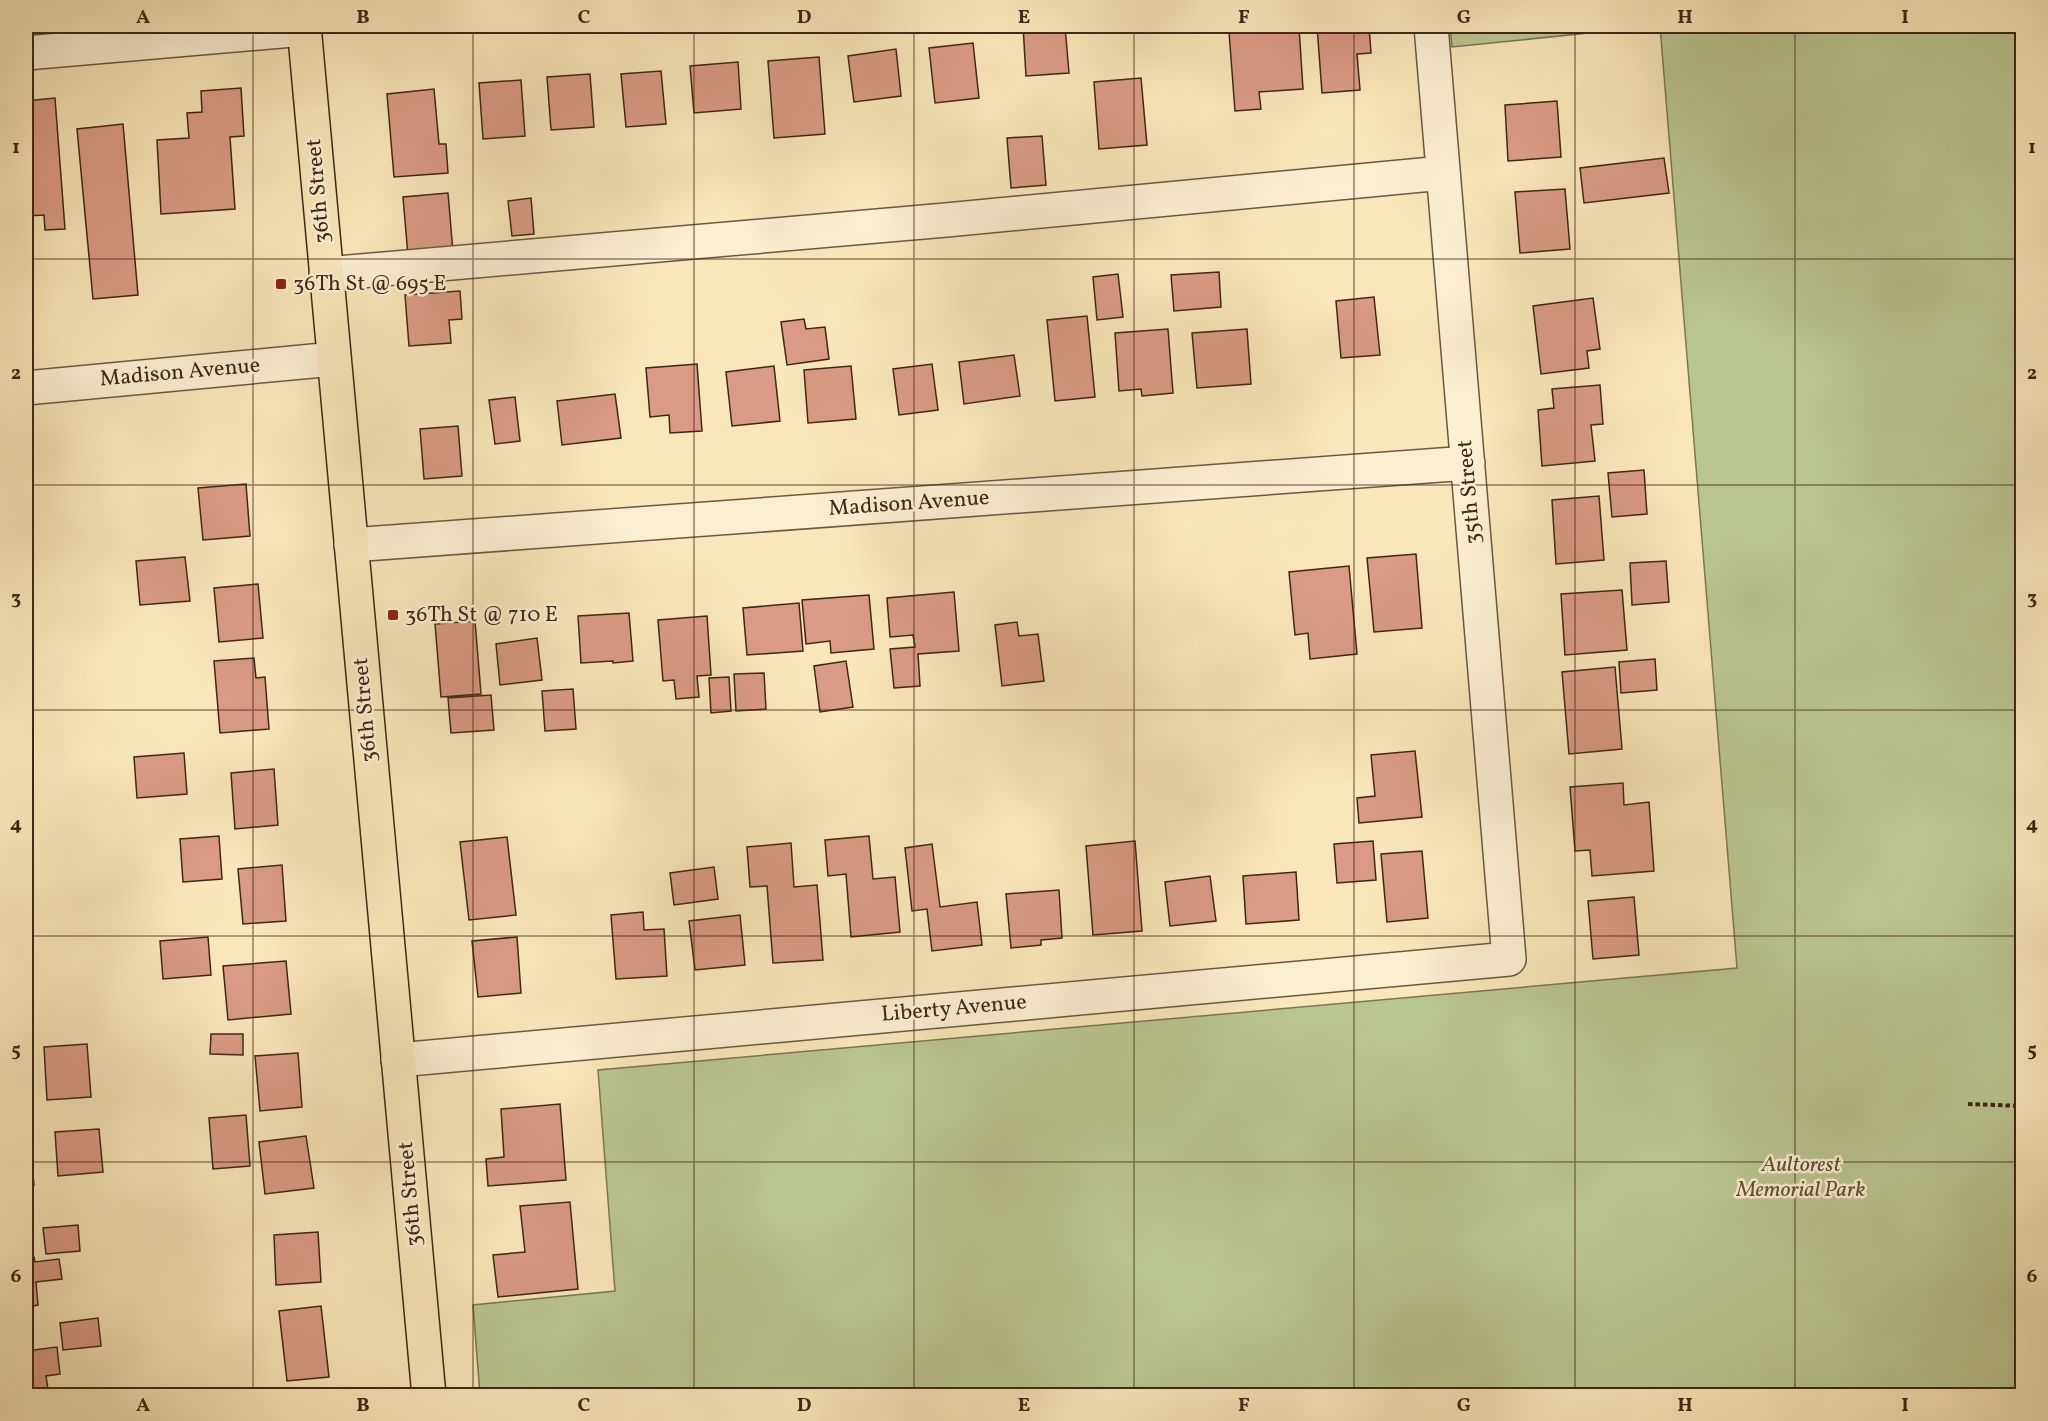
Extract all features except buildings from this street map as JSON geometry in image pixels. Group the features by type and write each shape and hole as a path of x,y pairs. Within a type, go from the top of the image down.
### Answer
{"main road":[{"name":"36th Street","path":"304,27 429,1395"}],"street":[{"name":"35th Street","path":"1431,26 1509,959"},
{"path":"26,53 304,27"},
{"path":"326,274 946,220 1443,173"},
{"name":"Madison Avenue","path":"26,388 334,359"},
{"name":"Madison Avenue","path":"351,545 1468,463"},
{"name":"Liberty Avenue","path":"398,1060 1509,959"}],"path":[{"path":"1968,1104 2022,1106"}],"green space":[{"path":"1450,26 1657,26 1452,47"},
{"name":"Aultorest Memorial Park","path":"1660,26 2022,26 2022,1395 480,1395 473,1305 615,1291 598,1070 1737,968"}],"place":[{"name":"36Th St @ 695 E","path":"281,284"},
{"name":"36Th St @ 710 E","path":"393,615"}]}
